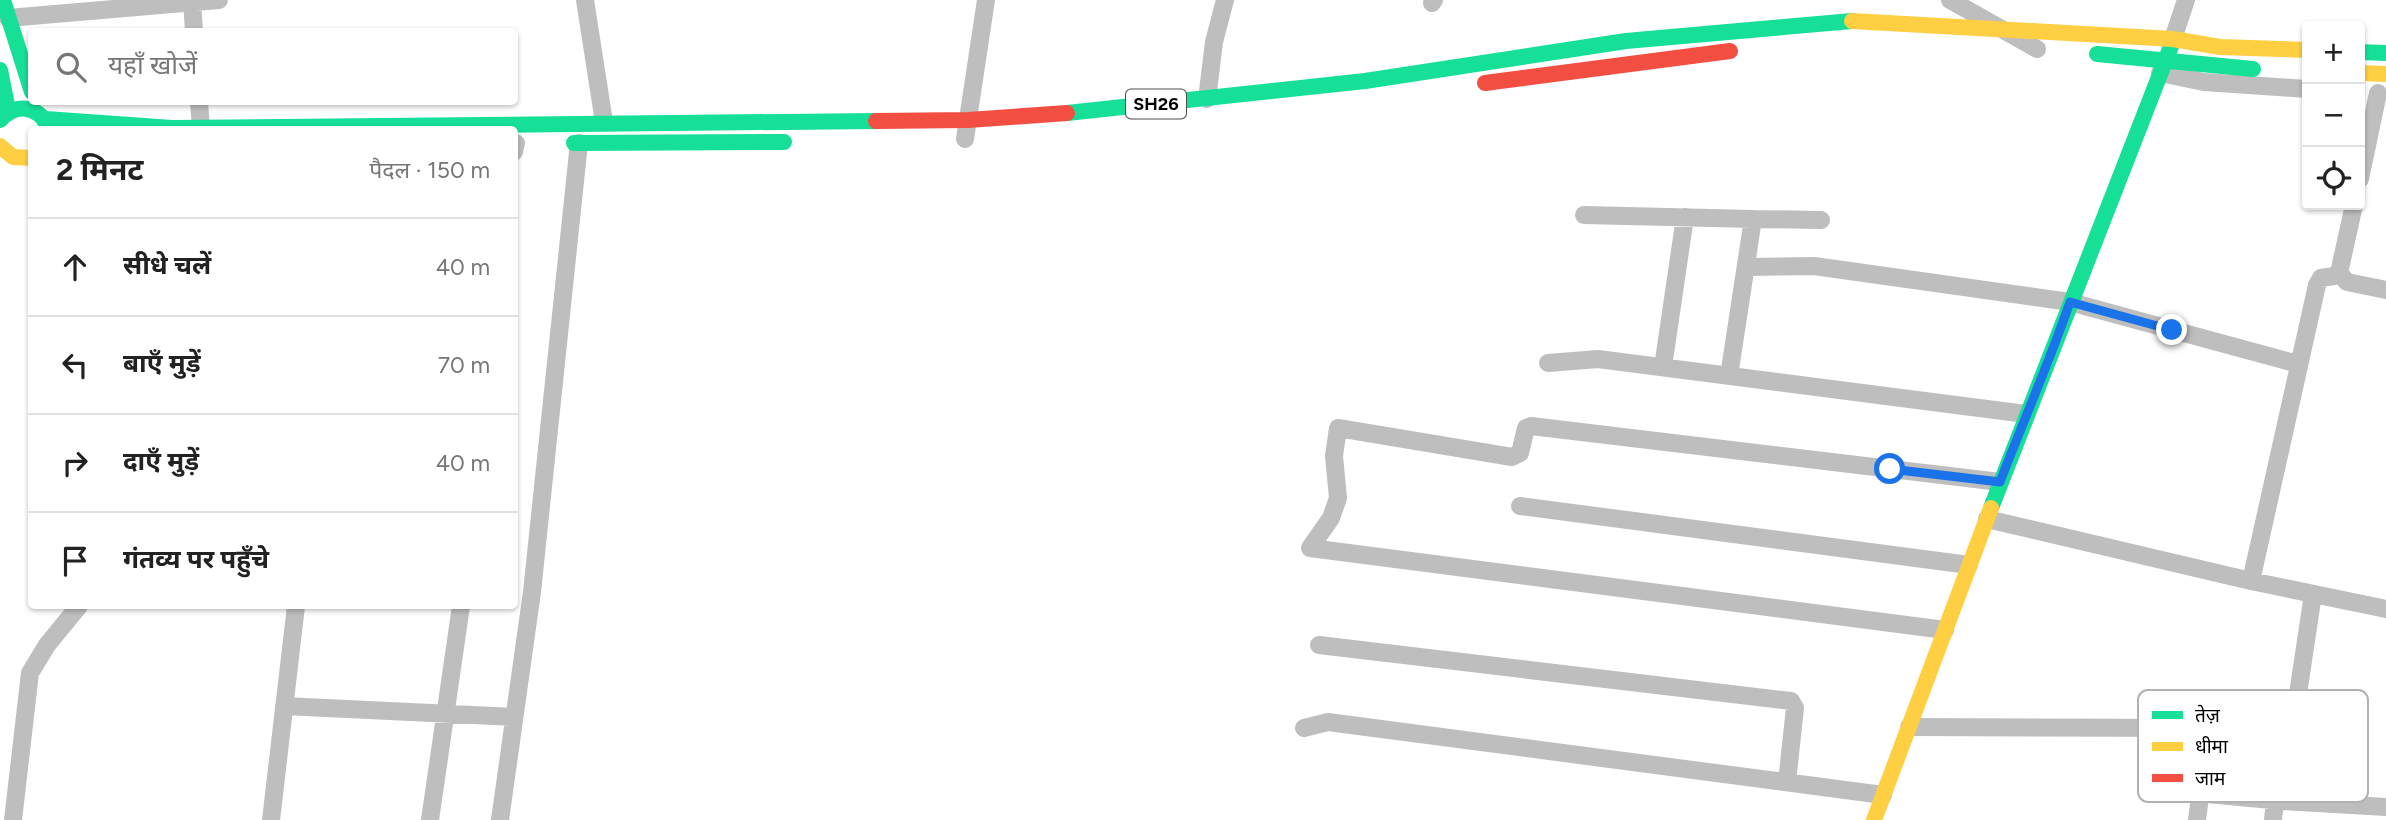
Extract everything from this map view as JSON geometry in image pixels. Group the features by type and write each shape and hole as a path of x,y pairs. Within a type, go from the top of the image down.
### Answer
{"main road":[{"path":"3,0 28,80"},
{"name":"SH26","path":"335,126 968,120 1207,99 1365,81 1626,40 1837,21 2173,39 2220,47 2302,50"},
{"path":"1869,38 1907,37 2044,50"},
{"path":"1874,820 2026,414 2050,361 2070,302 2173,39"},
{"path":"1469,85 1751,48"},
{"path":"2076,52 2163,67 2269,70"},
{"path":"2365,52 2386,53"},
{"path":"0,70 4,115"},
{"path":"2365,73 2386,74"},
{"name":"SH26","path":"4,115 23,106 42,115 152,126"},
{"path":"554,143 794,142"},
{"path":"1,148 20,159 28,158"}],"street":[{"path":"8,18 219,0"},
{"path":"585,0 604,122"},
{"path":"965,138 986,0"},
{"path":"1207,99 1214,42 1225,0"},
{"path":"1952,0 2044,50"},
{"path":"2173,39 2186,0"},
{"path":"192,1 194,28"},
{"path":"2163,67 2204,82 2302,89"},
{"path":"2365,160 2382,94"},
{"path":"199,105 201,126"},
{"path":"500,820 533,579 579,143"},
{"path":"0,171 1,148"},
{"path":"2251,581 2298,364 2319,281 2339,273 2353,210"},
{"path":"1584,215 1821,220"},
{"path":"1662,367 1685,217"},
{"path":"1729,376 1753,219"},
{"path":"1746,267 1814,266 2070,302 2298,364"},
{"path":"2339,273 2347,282 2386,290"},
{"path":"1548,363 1598,359 2026,414"},
{"path":"1945,630 1310,548 1331,518 1338,498 1334,456 1338,428 1512,457 1520,453 1525,428 1531,426 2000,482"},
{"path":"1520,506 1969,565"},
{"path":"1987,519 2251,581 2386,609"},
{"path":"2297,690 2313,594"},
{"path":"13,820 30,673 47,645 77,609"},
{"path":"271,820 296,609"},
{"path":"430,820 461,609"},
{"path":"1319,645 1791,701 1795,708 1787,782"},
{"path":"284,706 514,718"},
{"path":"1304,728 1328,722 1884,795"},
{"path":"1909,727 2138,728"},
{"path":"2197,820 2199,802"},
{"path":"2273,820 2279,802"},
{"path":"2297,802 2386,807"}],"traffic: fast":[{"path":"3,0 28,79"},
{"path":"1067,113 1365,81 1626,41 1852,21"},
{"path":"1991,508 2173,41"},
{"path":"2365,52 2386,53"},
{"path":"2097,54 2253,69"},
{"path":"0,70 8,110"},
{"path":"0,120 13,111 26,109 38,114 48,126"},
{"path":"46,119 144,126"},
{"path":"373,126 876,121"},
{"path":"574,143 784,142"}],"traffic: slow":[{"path":"1852,21 2173,39 2220,47 2302,50"},
{"path":"2365,73 2386,74"},
{"path":"0,146 13,157 28,158"},
{"path":"1874,820 1991,508"}],"traffic: jam":[{"path":"1485,83 1730,51"},
{"path":"876,121 968,120 1067,113"}],"route":[{"path":"1890,469 2000,482 2050,361 2070,302 2172,330"}]}
